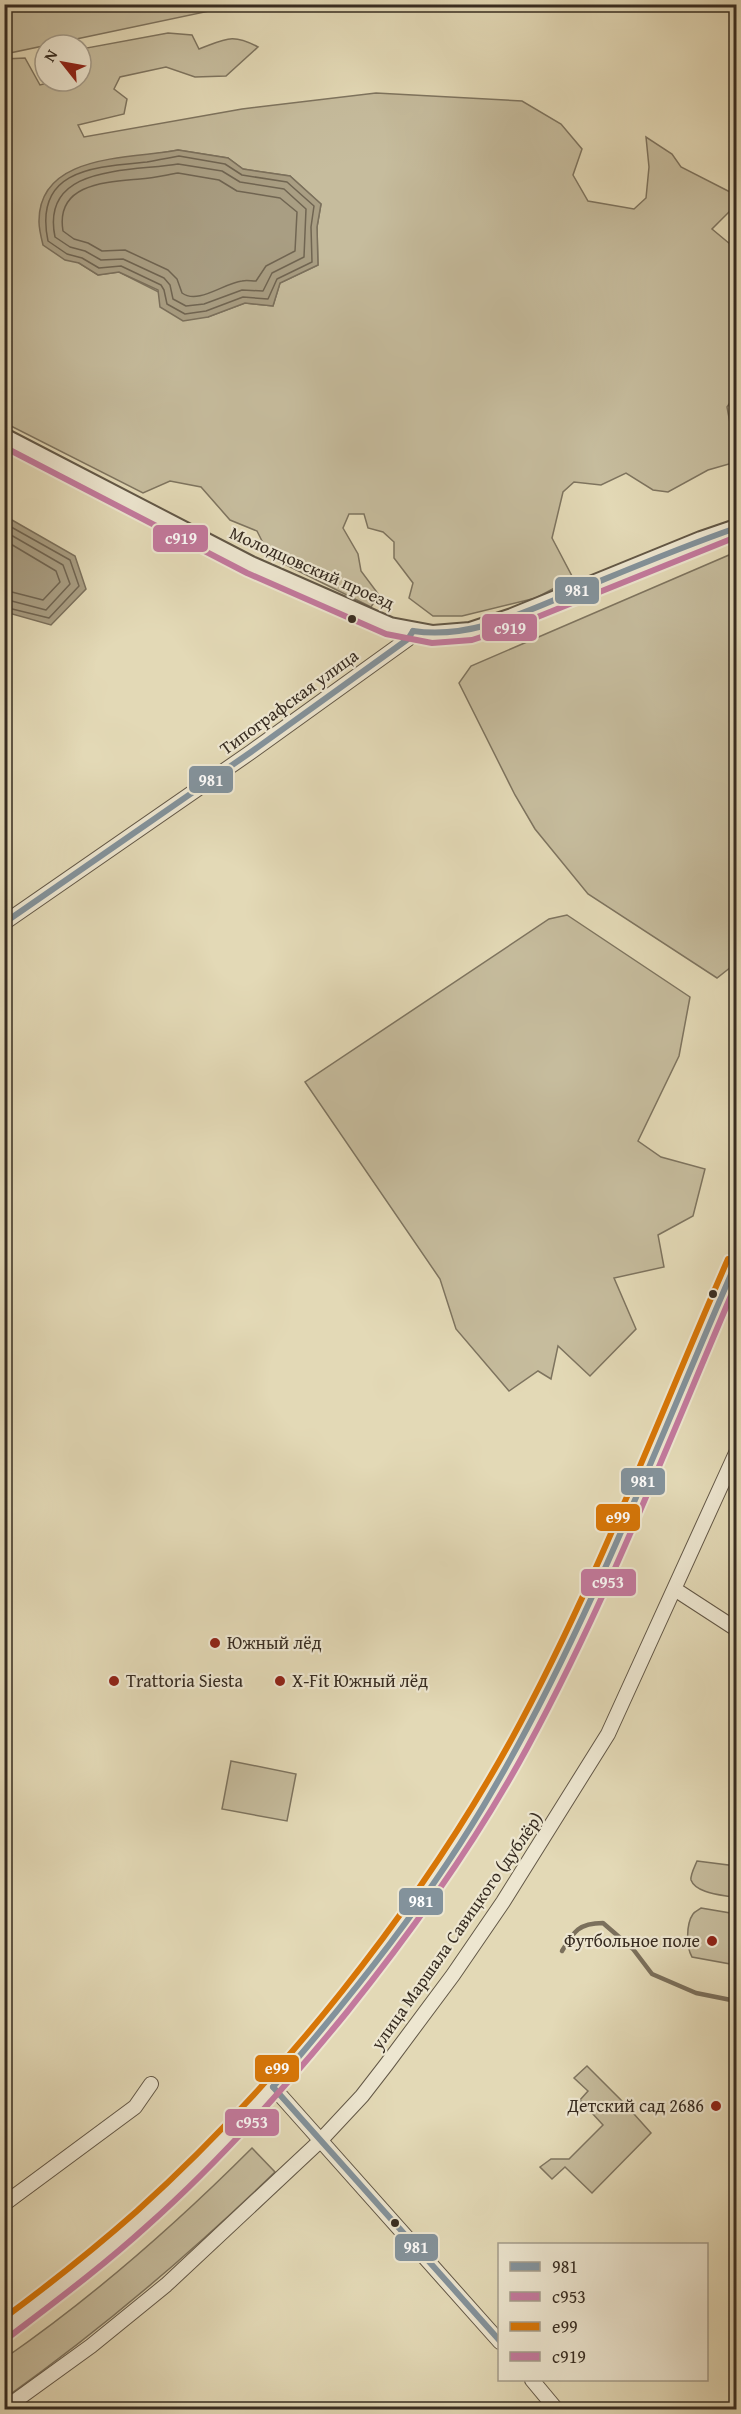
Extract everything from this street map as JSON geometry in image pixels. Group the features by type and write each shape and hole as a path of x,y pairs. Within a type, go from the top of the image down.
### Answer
{"street":[{"name":"Молодцовский проезд","path":"4,437 251,565 390,626 433,634 470,631 512,617 736,528"},
{"name":"Типографская улица","path":"4,923 251,752 408,639 413,631"},
{"path":"4,2330 114,2243 217,2147 273,2087 376,1961 429,1888 484,1804 520,1743 593,1596 736,1263"},
{"name":"улица Маршала Савицкого (дублёр)","path":"4,2409 91,2346 166,2285 320,2141 362,2096 386,2065 503,1902 608,1734 676,1590 736,1453"},
{"path":"676,1590 736,1629"},
{"path":"4,2204 135,2107 151,2084"},
{"path":"273,2087 498,2340"},
{"path":"534,2381 557,2409"}],"shaded area":[{"path":"5,4 238,4 93,35 93,33 33,33 33,48 5,54"},
{"path":"168,33 192,35 199,49 229,39 242,40 258,47 226,76 195,77 166,67 120,77 114,89 127,99 124,114 78,125 84,137 242,109 376,93 522,101 561,124 582,149 573,175 588,201 634,209 646,198 649,167 646,137 672,154 681,167 734,194 732,209 712,229 736,249 736,394 727,407 730,423 736,429 736,462 708,470 668,492 653,490 626,473 601,485 574,482 563,492 552,538 573,578 536,598 462,616 433,616 409,598 413,583 394,558 394,542 383,532 368,528 364,514 349,514 343,528 358,554 361,571 379,595 371,607 270,557 257,531 230,520 201,487 170,481 143,493 5,423 4,59 25,58 33,72 33,93 93,93 93,47","holes":["178,150 228,158 243,169 290,176 321,204 317,227 318,265 280,283 273,306 245,303 208,317 119,272 98,275 79,263 149,155"]},
{"path":"736,552 736,963 717,978 588,894 535,829 515,795 459,683 471,666"},
{"path":"567,915 690,997 679,1056 638,1141 661,1157 705,1169 693,1216 658,1235 664,1267 614,1278 636,1329 590,1376 558,1346 551,1379 538,1371 509,1391 456,1329 440,1279 305,1082 549,919"},
{"path":"231,1761 296,1774 287,1821 222,1809"},
{"path":"697,1861 736,1866 736,1898 705,1891 694,1885 691,1878"},
{"name":"Футбольное поле","path":"701,1908 736,1914 736,1965 692,1957 688,1942 688,1929 693,1914"},
{"path":"587,2066 651,2133 592,2193 565,2167 552,2179 540,2167 551,2159 569,2159 603,2125 580,2100 588,2091 574,2078"},
{"path":"252,2148 275,2172 144,2290 76,2346 5,2398 5,2358 38,2335 133,2259"}],"water":[{"path":"178,150 228,158 243,169 290,176 321,204 317,227 318,265 280,283 273,306 245,303 208,317 183,321 160,307 158,290 119,272 98,275 79,263 65,260 43,245 39,222 43,199 54,183 70,171 113,159"},
{"path":"5,516 75,556 86,589 51,625 5,612"}],"waterway":[{"path":"562,1951 578,1930 595,1923 603,1923 633,1949 652,1974 696,1993 736,2001"}],"transit line":[{"name":"с919","path":"4,447 247,573 386,634 432,643 472,640 515,626 736,537"},
{"name":"981","path":"413,631 435,633 457,631 500,621 736,528"},
{"name":"981","path":"4,923 251,752 408,639 413,631"},
{"name":"е99","path":"4,2318 72,2266 137,2211 242,2107 342,1992 432,1868 510,1742 570,1624 598,1564 728,1259"},
{"name":"981","path":"273,2087 391,1943 445,1867 494,1788 529,1725 593,1595 736,1263"},
{"name":"с953","path":"9,2337 130,2241 226,2150 276,2096 347,2012 443,1884 487,1817 527,1748 584,1635 637,1519 736,1284"},
{"name":"981","path":"273,2087 498,2339"}],"place":[{"name":"Южный лёд","path":"215,1643"},
{"name":"Trattoria Siesta","path":"114,1681"},
{"name":"X-Fit Южный лёд","path":"280,1681"},
{"name":"Футбольное поле","path":"712,1941"},
{"name":"Детский сад 2686","path":"716,2106"}]}
